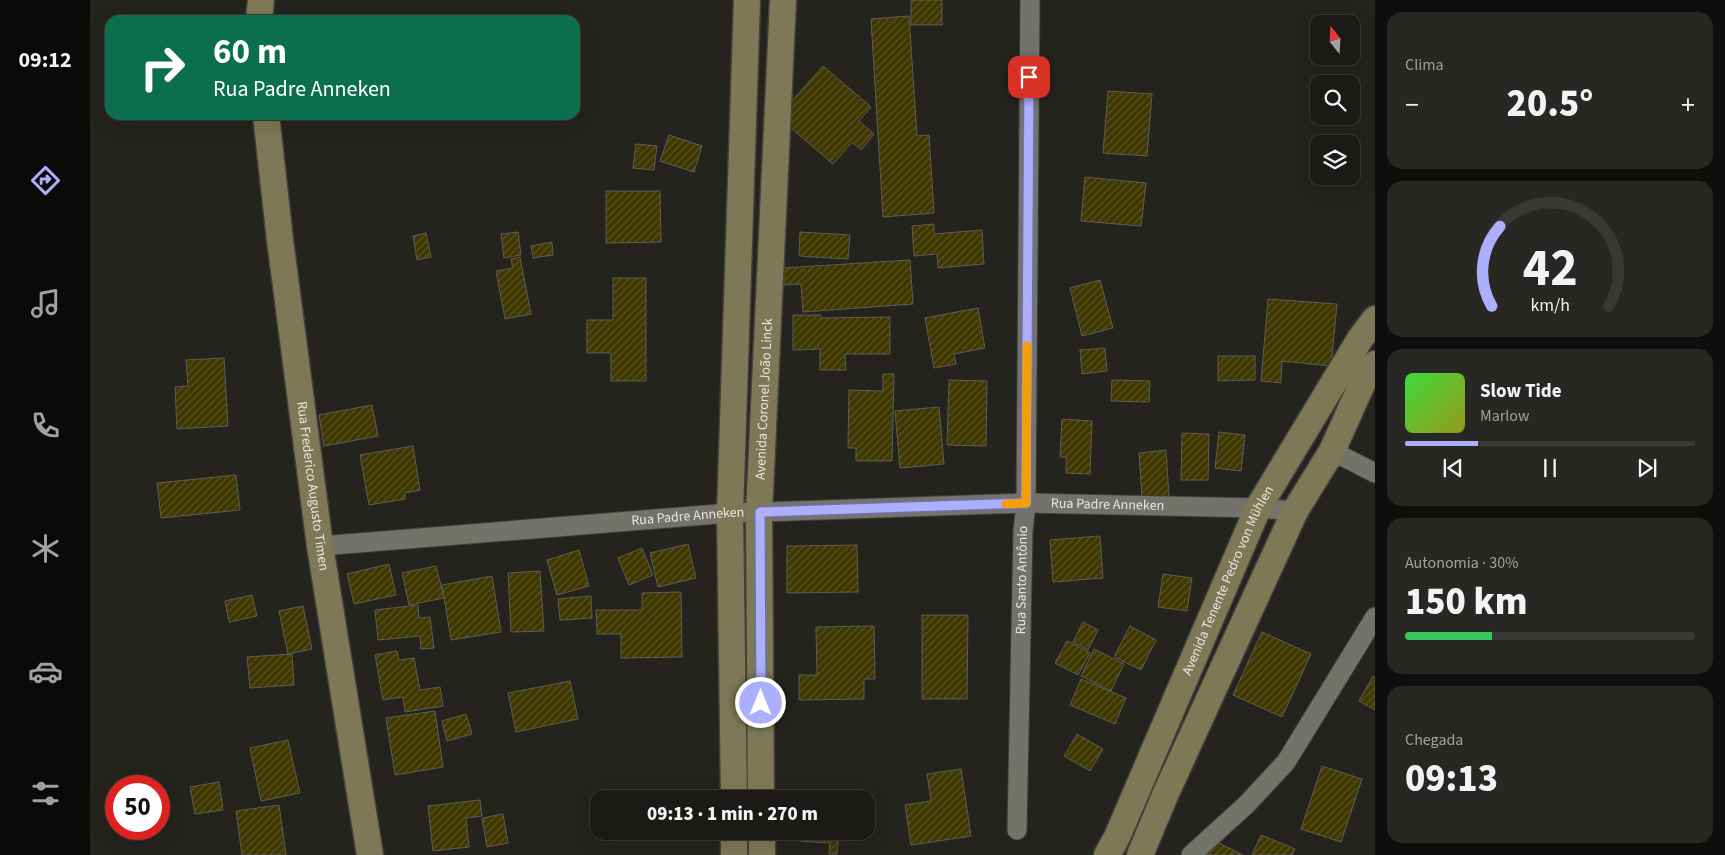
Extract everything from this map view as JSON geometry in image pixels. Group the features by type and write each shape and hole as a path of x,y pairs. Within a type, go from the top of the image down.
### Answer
{"main road":[{"path":"260,15 261,0"},
{"path":"734,790 730,513 747,0"},
{"name":"Avenida Coronel João Linck","path":"762,790 760,512 783,0"},
{"name":"Rua Frederico Augusto Timen","path":"267,120 280,240 320,546 370,855"},
{"name":"Avenida Tenente Pedro von Mühlen","path":"1107,855 1117,837 1258,508 1360,339 1375,319"},
{"path":"1140,855 1166,793 1295,511 1332,451 1362,384 1375,364"},
{"path":"734,840 734,855"},
{"path":"762,840 762,855"}],"street":[{"name":"Rua Santo Antônio","path":"1017,830 1023,530 1026,503 1030,0"},
{"path":"1332,451 1375,473"},
{"name":"Rua Padre Anneken","path":"320,546 730,513 1026,503 1258,508 1295,511"},
{"path":"1191,855 1246,804 1286,762 1375,617"}],"building":[{"path":"911,0 942,0 942,25 911,25"},
{"path":"909,16 917,136 929,135 934,213 883,217 871,19"},
{"path":"823,66 871,107 859,121 874,134 861,150 852,142 833,164 778,117"},
{"path":"1108,91 1152,94 1147,156 1103,153"},
{"path":"669,135 702,146 694,172 660,161"},
{"path":"636,144 657,146 654,170 633,168"},
{"path":"1085,177 1146,183 1141,226 1081,221"},
{"path":"606,191 660,191 661,242 606,243"},
{"path":"934,224 934,234 982,230 984,264 938,268 937,254 914,256 912,226"},
{"path":"518,232 521,255 504,258 501,234"},
{"path":"800,232 850,235 848,259 799,256"},
{"path":"426,233 431,257 417,260 413,236"},
{"path":"552,242 553,255 533,258 531,246"},
{"path":"520,257 531,314 505,319 496,271 513,268 511,259"},
{"path":"910,260 913,304 803,312 801,284 784,285 784,268"},
{"path":"613,278 646,278 646,381 611,381 611,353 587,353 587,320 613,320"},
{"path":"1100,280 1113,328 1082,336 1070,288"},
{"path":"1268,299 1337,304 1331,366 1282,361 1281,383 1261,381"},
{"path":"978,308 985,348 954,354 956,364 934,368 925,318"},
{"path":"793,315 821,315 821,318 890,317 890,354 845,354 846,370 820,370 820,349 793,350"},
{"path":"1105,348 1107,371 1082,374 1080,350"},
{"path":"1218,356 1255,356 1255,380 1218,381"},
{"path":"224,358 228,426 177,429 175,387 188,386 186,360"},
{"path":"883,374 894,374 892,461 856,461 856,448 848,448 849,390 883,391"},
{"path":"949,380 987,381 986,446 947,445"},
{"path":"1112,380 1150,381 1149,402 1111,401"},
{"path":"372,405 378,436 324,446 319,415"},
{"path":"939,407 944,464 900,468 895,411"},
{"path":"1062,419 1092,421 1090,474 1066,473 1066,457 1060,457"},
{"path":"1219,432 1245,435 1241,471 1215,468"},
{"path":"1182,433 1209,434 1208,480 1181,480"},
{"path":"413,446 420,490 405,493 405,499 369,505 360,455"},
{"path":"1166,450 1169,496 1142,498 1139,453"},
{"path":"236,475 240,510 161,518 157,483"},
{"path":"1100,536 1103,578 1053,582 1050,540"},
{"path":"688,544 696,578 658,587 650,553"},
{"path":"857,545 858,592 787,593 787,546"},
{"path":"642,548 653,575 629,585 618,558"},
{"path":"579,550 589,586 557,595 547,560"},
{"path":"389,564 396,595 354,604 347,574"},
{"path":"436,566 444,598 409,605 402,573"},
{"path":"540,571 544,631 511,632 508,573"},
{"path":"1163,574 1192,578 1187,611 1158,607"},
{"path":"492,576 501,632 451,640 442,585"},
{"path":"681,592 682,657 621,658 621,634 597,634 596,610 642,610 642,593"},
{"path":"252,595 257,616 229,622 225,601"},
{"path":"591,596 592,618 560,620 558,599"},
{"path":"418,605 419,618 430,617 434,648 421,649 420,636 378,640 375,610"},
{"path":"303,606 312,649 288,654 279,611"},
{"path":"922,615 968,615 967,699 922,699"},
{"path":"1083,622 1098,630 1088,650 1073,642"},
{"path":"874,626 875,679 864,679 864,699 799,700 799,675 817,675 816,627"},
{"path":"1130,626 1156,640 1141,670 1114,657"},
{"path":"1262,632 1311,654 1282,717 1233,695"},
{"path":"1067,641 1090,653 1078,675 1055,663"},
{"path":"1094,649 1124,664 1111,691 1081,676"},
{"path":"397,651 399,660 414,658 420,690 440,687 443,706 405,712 403,697 383,700 375,655"},
{"path":"292,654 294,685 250,688 247,657"},
{"path":"1373,676 1375,677 1375,710 1359,701"},
{"path":"1081,679 1126,698 1115,724 1070,705"},
{"path":"570,681 578,719 516,732 508,693"},
{"path":"435,711 443,767 395,775 386,718"},
{"path":"466,714 472,734 447,741 442,721"},
{"path":"1077,734 1103,749 1090,771 1064,756"},
{"path":"288,740 300,793 261,801 250,748"},
{"path":"1322,766 1362,779 1341,842 1301,829"},
{"path":"961,769 971,836 911,845 905,805 931,801 927,774"},
{"path":"219,782 223,810 195,814 190,787"},
{"path":"480,800 482,816 466,818 469,847 433,851 428,806"},
{"path":"279,805 286,855 242,855 236,811"},
{"path":"503,814 508,843 487,847 482,818"},
{"path":"1261,835 1295,849 1292,855 1252,855"},
{"path":"838,840 837,854 829,854 830,843 800,841"},
{"path":"1213,840 1243,855 1205,855"}],"slow traffic":[{"path":"1006,504 1026,503 1027,346"}],"route":[{"path":"761,703 760,512 1026,503 1029,77"}]}
